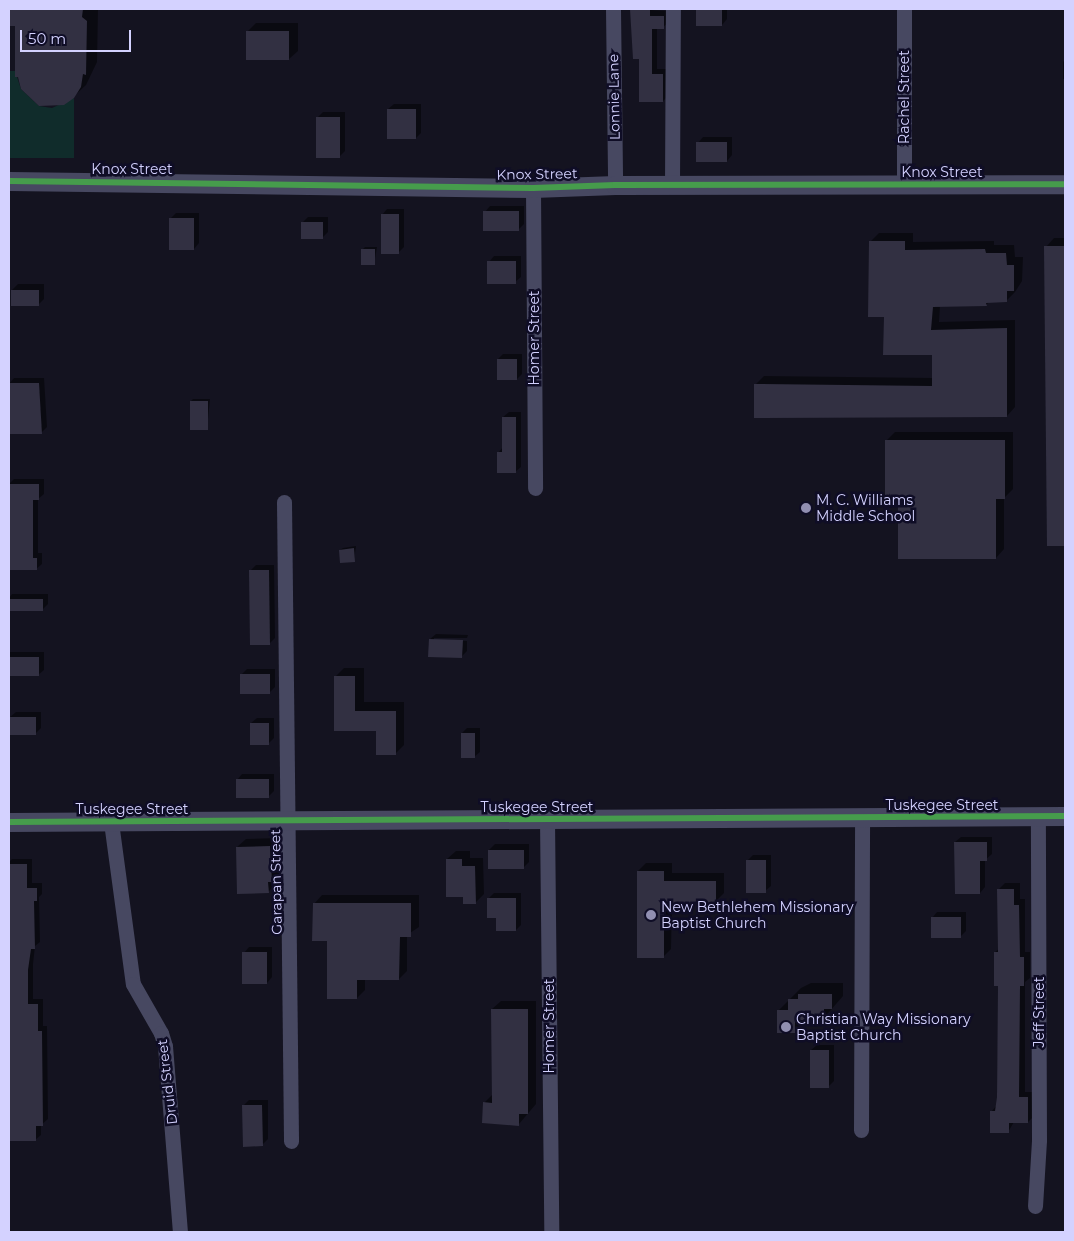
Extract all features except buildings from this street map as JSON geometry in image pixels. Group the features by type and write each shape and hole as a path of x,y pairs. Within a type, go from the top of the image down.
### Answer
{"street":[{"name":"Lonnie Lane","path":"613,9 615,185"},
{"path":"672,185 673,9"},
{"name":"Rachel Street","path":"904,9 904,185"},
{"name":"Knox Street","path":"9,181 533,188 615,185 1065,184"},
{"name":"Homer Street","path":"533,188 535,488"},
{"name":"Garapan Street","path":"284,502 291,1141"},
{"name":"Tuskegee Street","path":"9,822 1065,816"},
{"name":"Jeff Street","path":"1035,1206 1039,1140 1038,817"},
{"path":"861,1130 862,818"},
{"name":"Homer Street","path":"547,819 551,1232"},
{"name":"Druid Street","path":"111,822 133,984 161,1032 165,1046 180,1232"}],"green space":[{"path":"9,71 15,71 21,89 39,106 52,108 74,98 74,158 9,158"}],"cycle path":[{"path":"9,181 533,188 615,185 1065,184"},
{"path":"9,822 1065,816"}],"place":[{"name":"M. C. Williams Middle School","path":"806,508"},
{"name":"New Bethlehem Missionary Baptist Church","path":"651,915"},
{"name":"Christian Way Missionary Baptist Church","path":"786,1027"}]}
